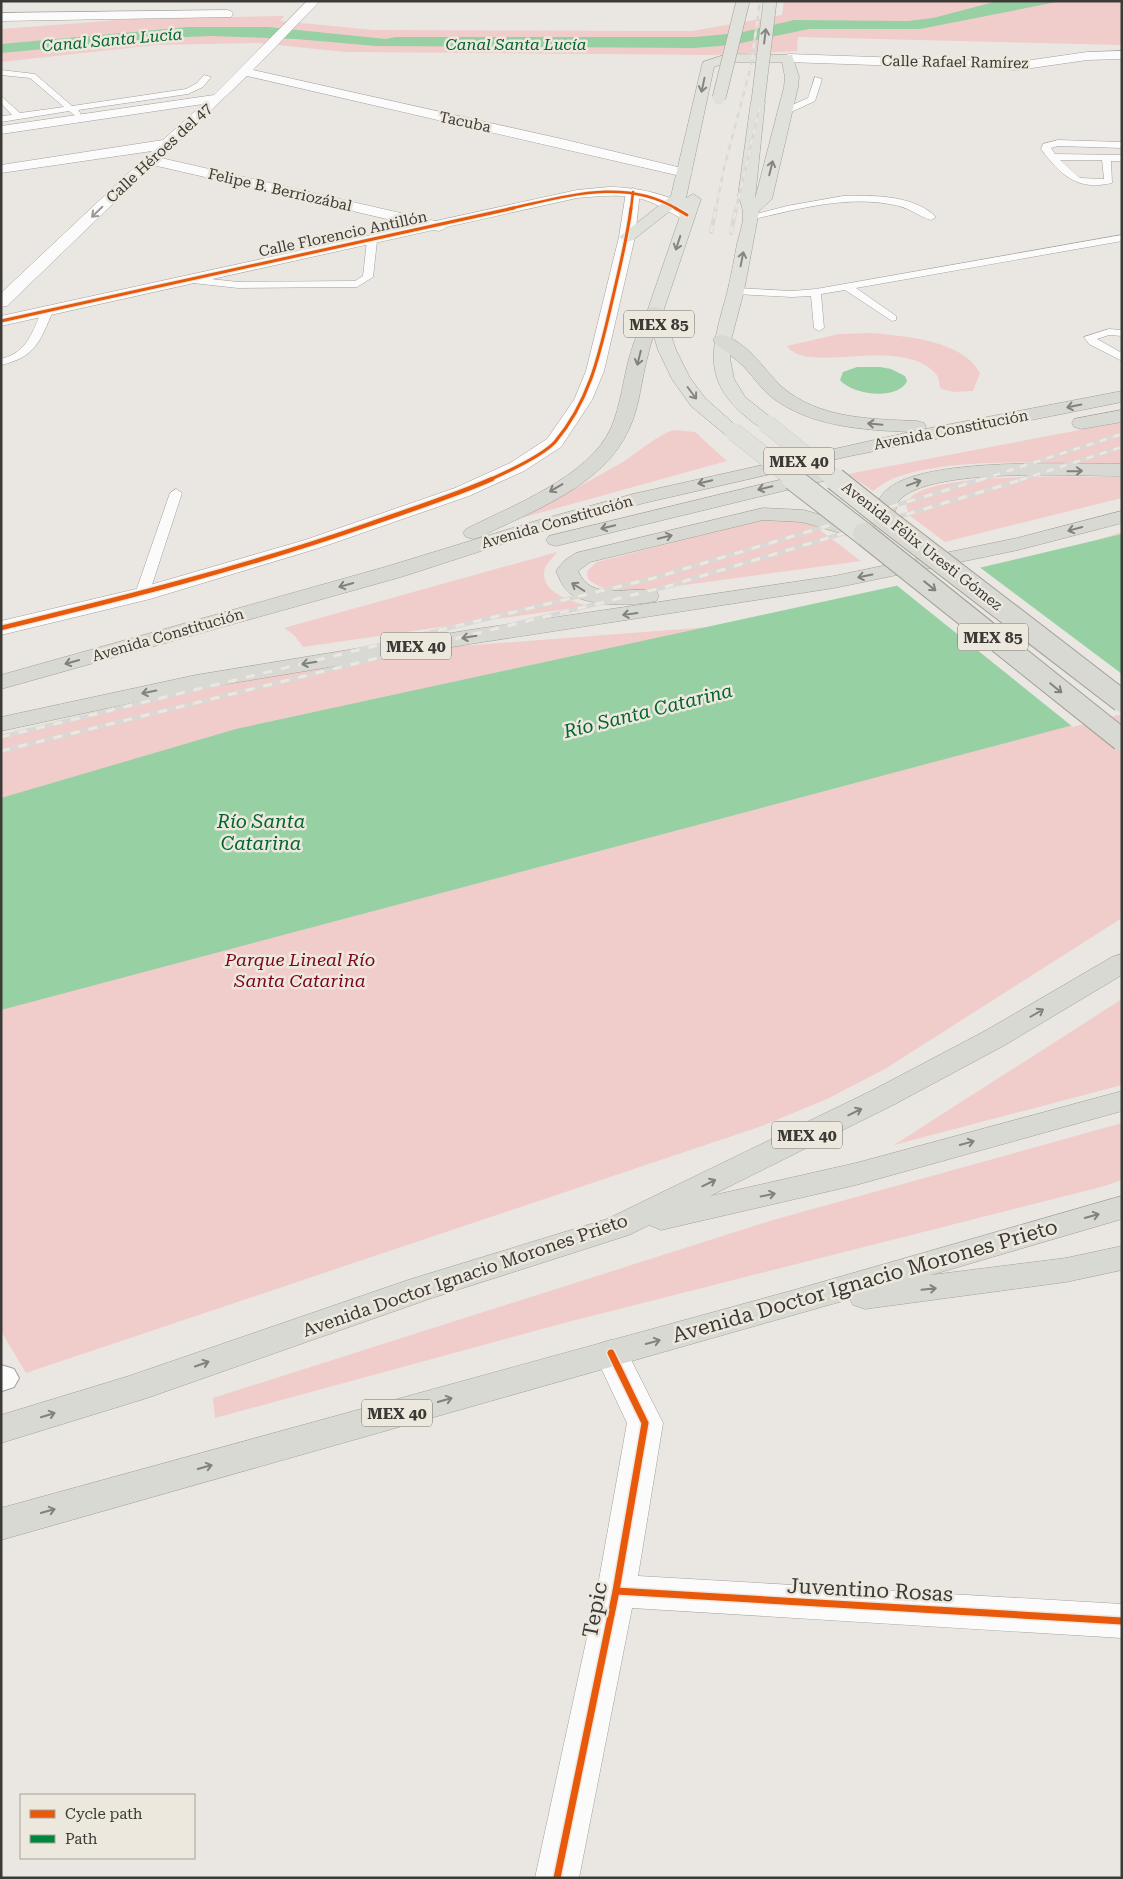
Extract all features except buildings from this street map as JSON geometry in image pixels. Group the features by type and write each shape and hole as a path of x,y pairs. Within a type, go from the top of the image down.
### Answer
{"highway":[{"path":"393,572 540,498 582,473 603,456 615,440 622,424 642,344 655,312"},
{"path":"722,340 749,362 781,395 798,406 819,414 870,424 958,428"},
{"name":"Avenida Constitución","path":"1,682 393,572 539,526 640,498 734,475 1122,396"},
{"path":"393,572 458,562 518,549 755,490 952,447 1122,416"},
{"path":"884,518 886,505 898,491 908,485 934,478 976,472 1122,470"},
{"path":"834,582 758,584 648,596 597,596 579,590 569,582 567,571 572,564 583,557 763,514 804,516 864,534"},
{"name":"MEX 40","path":"1,724 196,682 470,637 834,582 1008,546 1122,517"},
{"name":"Avenida Félix Uresti Gómez","path":"884,518 1122,701"},
{"name":"Avenida Félix Uresti Gómez","path":"864,534 1122,740"},
{"name":"Avenida Doctor Ignacio Morones Prieto","path":"1,1429 135,1388 420,1289 618,1227 884,1097 995,1038 1122,963"},
{"path":"618,1227 856,1174 1122,1101"},
{"name":"Avenida Doctor Ignacio Morones Prieto","path":"1,1524 794,1303 1122,1207"},
{"path":"794,1303 958,1286 1066,1270 1122,1258"}],"main road":[{"path":"714,116 743,1"},
{"name":"Avenida Félix Uresti Gómez","path":"770,1 750,208 736,291 722,340 721,358 725,379 738,400 884,518"},
{"path":"627,237 689,187 708,65 711,62 727,58 788,58 792,77 786,110 764,199 750,208"},
{"name":"MEX 85","path":"655,312 687,215 689,187"},
{"name":"Avenida Félix Uresti Gómez","path":"655,312 667,350 681,378 698,402 864,534"}],"street":[{"name":"Calle Héroes del 47","path":"1,302 218,98 314,1"},
{"path":"1,17 227,14"},
{"name":"Calle Rafael Ramírez","path":"788,58 1018,66 1099,54 1122,55"},
{"name":"Tacuba","path":"245,72 562,143 689,187"},
{"path":"1,130 77,114 218,98"},
{"path":"1,170 167,144"},
{"name":"Felipe B. Berriozábal","path":"150,160 439,226"},
{"name":"Calle Florencio Antillón","path":"1,321 372,241 577,194 633,192 651,195 689,187"},
{"path":"1,628 142,594 312,544 462,492 517,468 554,443 583,400 595,371 627,237 633,192"},
{"name":"Tepic","path":"557,1878 616,1591 645,1423 611,1354"},
{"name":"Juventino Rosas","path":"616,1591 1122,1621"}],"lane":[{"path":"1,72 32,76 77,114"},
{"path":"1,118 77,114 188,91 200,85 208,77"},
{"path":"786,110 812,99 818,80"},
{"path":"1,98 18,116"},
{"path":"1106,158 1109,181 1077,182 1046,149 1051,144 1122,145"},
{"path":"1052,157 1122,158"},
{"path":"750,208 848,199 901,203 931,217"},
{"path":"736,291 792,294 816,292 1122,238"},
{"path":"193,280 238,285 357,284 368,277 372,241"},
{"path":"847,287 892,318"},
{"path":"816,292 819,328"},
{"path":"1,362 15,360 28,352 48,312"},
{"path":"1122,333 1109,332 1090,337 1093,342 1122,358"},
{"path":"142,594 176,493"},
{"path":"1,621 24,623"}],"green space":[{"path":"784,1 1122,1 1122,45 798,37 797,51 712,55 345,52 258,43 156,45 1,62 1,29 132,19 284,16 280,21 374,30 692,31 782,15"},
{"path":"871,333 916,338 960,353 972,362 980,373 973,391 955,392 941,389 934,372 918,362 899,357 813,357 797,354 787,346 839,334"},
{"path":"1122,422 1122,465 1005,463 944,467 916,471 892,479 873,491 848,474"},
{"path":"674,430 695,432 727,461 514,520 609,470 655,439"},
{"path":"1122,477 1122,498 945,542 909,515 906,506 912,496 928,488 980,479"},
{"path":"761,520 808,521 861,561 641,591 606,589 588,579 587,571 597,562"},
{"name":"Parque Lineal Río Santa Catarina","path":"1122,532 1122,918 885,1069 827,1099 762,1126 26,1373 1,1331 1,735 208,686 423,649 774,622 1059,552"},
{"path":"557,552 545,568 544,576 546,583 557,594 587,606 303,647 294,635 284,628"},
{"path":"1122,999 1122,1085 894,1145"},
{"path":"1122,1123 1122,1180 1105,1186 568,1322 215,1418 213,1398 773,1220"}],"water":[{"name":"Canal Santa Lucía","path":"998,1 1062,1 920,29 809,29 732,45 694,48 376,46 296,39 211,36 161,38 1,53 1,44 188,27 268,27 386,39 395,37 695,37 739,33 794,20 908,21 933,18"},
{"path":"857,367 891,369 905,376 907,381 902,387 894,391 875,394 864,392 846,385 840,380 843,372"},
{"name":"Río Santa Catarina","path":"1122,534 1122,712 1,1010 1,798 236,729 983,567"}],"pier":[{"path":"978,566 1122,674 1122,714 1073,727 895,584"}],"railway":[{"path":"716,209 724,168 751,66 760,1"},
{"path":"736,209 766,81 774,1"},
{"path":"711,232 716,208"},
{"path":"731,233 736,208"},
{"path":"980,480 1122,434"},
{"path":"1020,480 1122,447"},
{"path":"1,737 654,578 983,479"},
{"path":"1,751 665,587 1024,479"}],"cycle path":[{"path":"1,321 577,194 609,191 635,192 659,200 687,215"},
{"path":"1,628 142,594 312,544 462,492 517,467 554,443 583,400 595,371 627,237 633,192"},
{"path":"557,1878 616,1591 645,1423 611,1353"},
{"path":"616,1591 1122,1621"}]}
